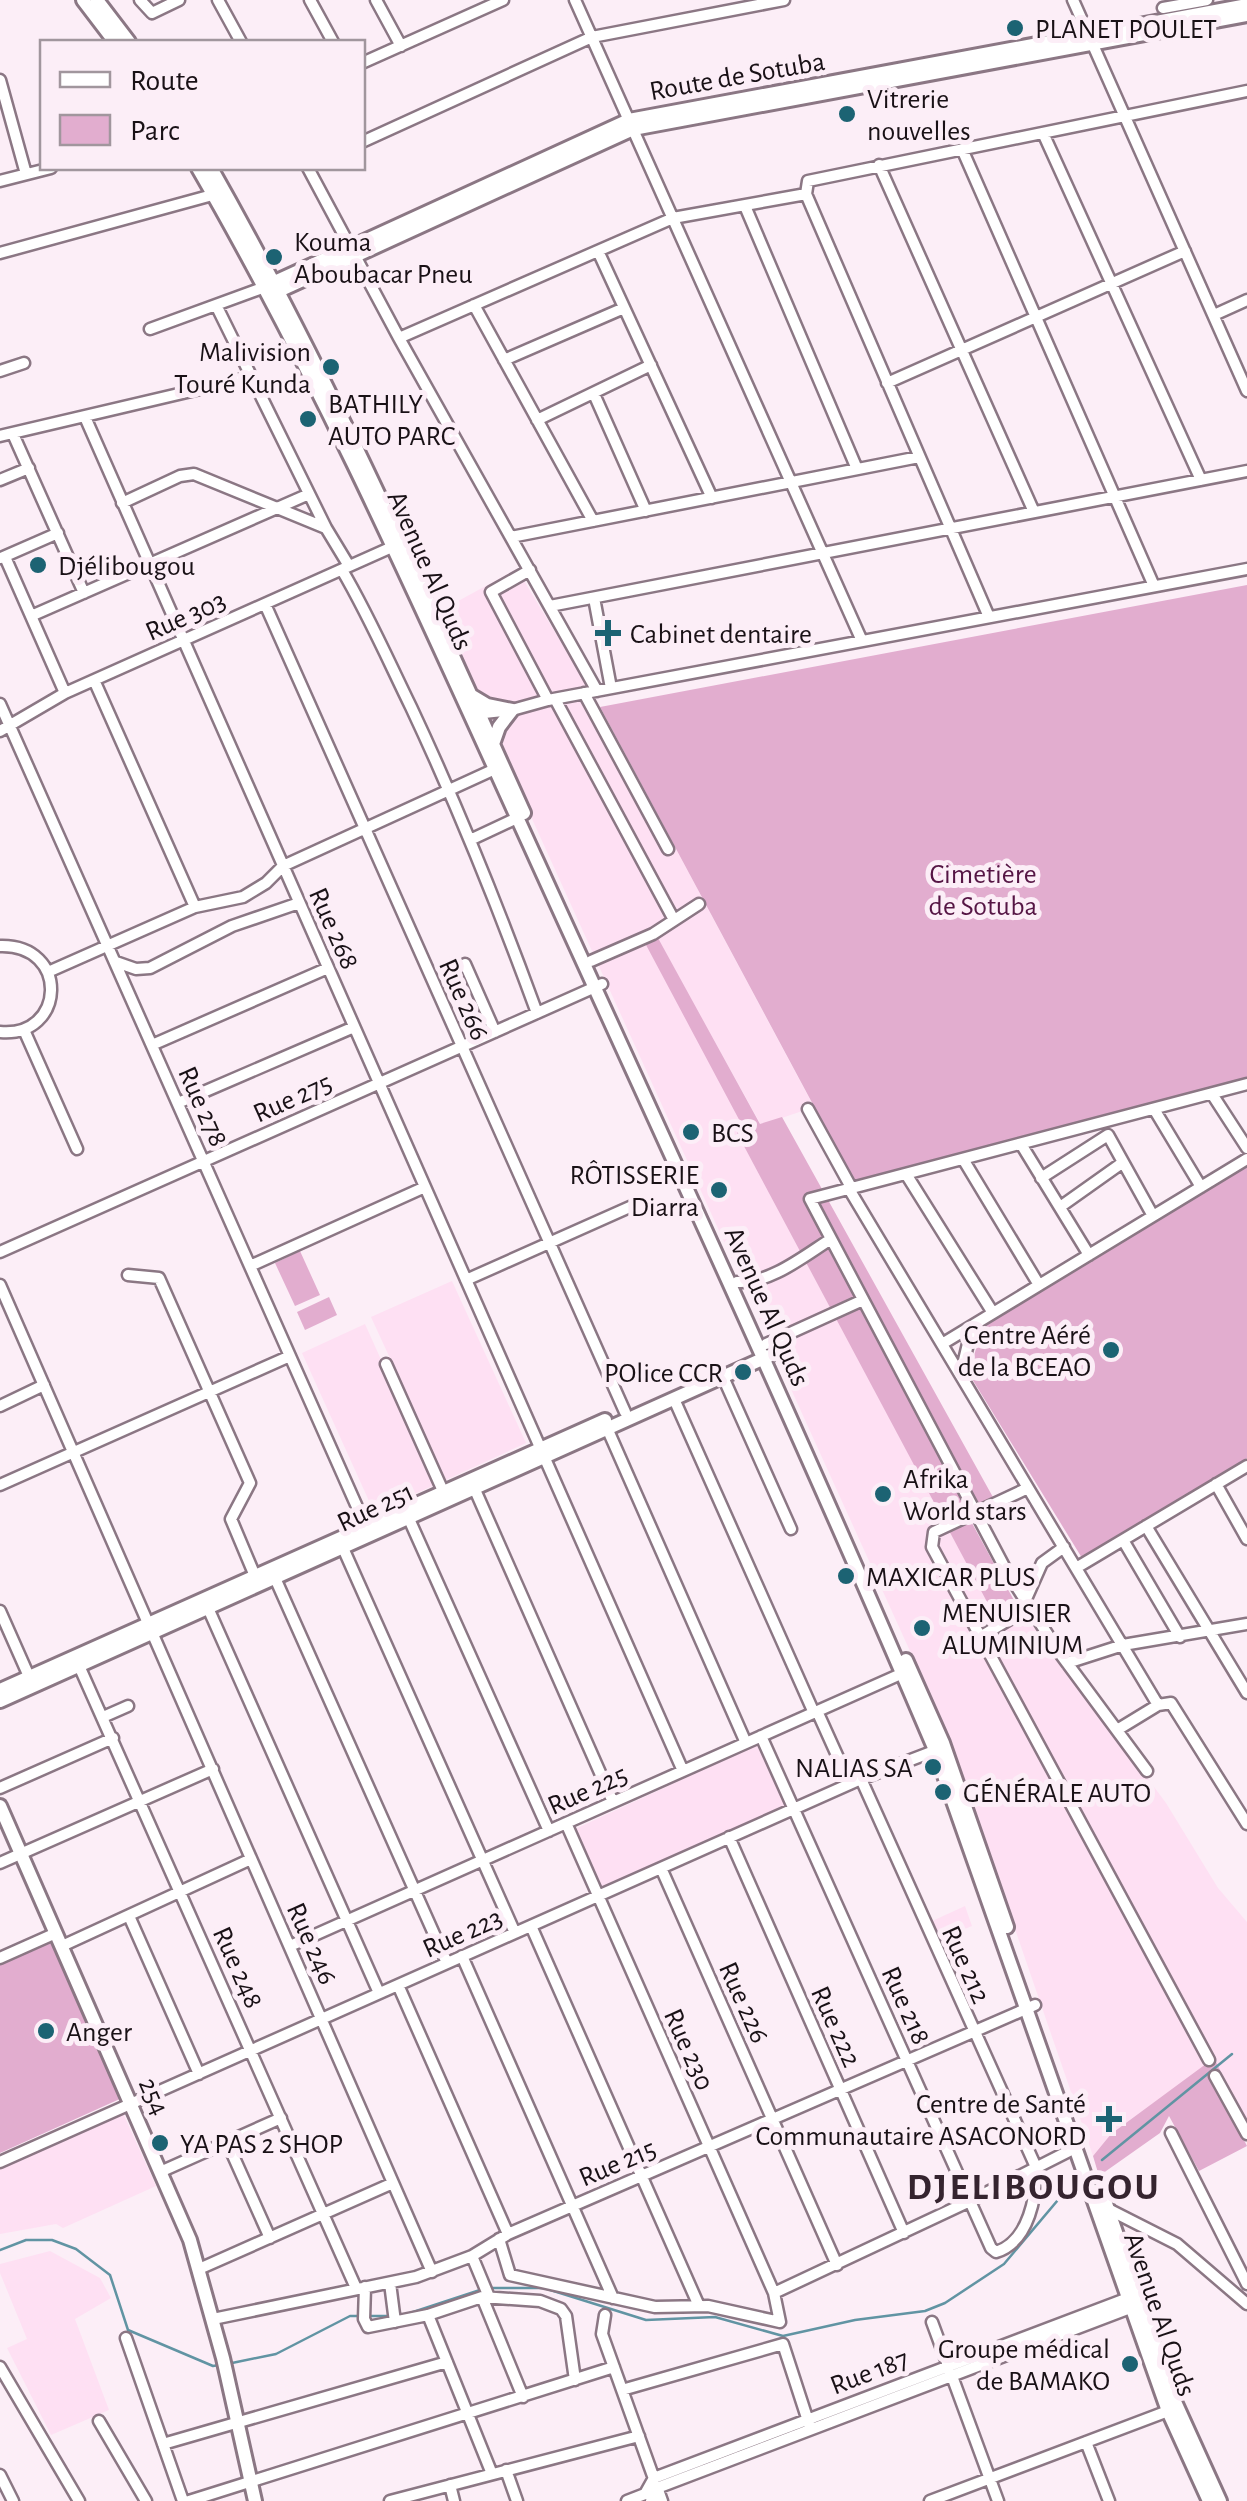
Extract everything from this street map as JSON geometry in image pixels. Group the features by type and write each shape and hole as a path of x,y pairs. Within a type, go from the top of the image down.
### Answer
{"main road":[{"path":"83,0 113,40"},
{"path":"99,1 128,40"},
{"name":"Route de Sotuba","path":"1090,40 1247,5"},
{"name":"Route de Sotuba","path":"272,289 631,124 1247,15"},
{"name":"Avenue Al Quds","path":"200,170 219,192"},
{"name":"Avenue Al Quds","path":"212,170 219,192 354,438 471,695 474,714 493,744 591,961 598,985 766,1351 940,1749 1134,2301 1220,2501"},
{"name":"Avenue Al Quds","path":"272,289 737,1282 903,1673 940,1749"},
{"path":"471,695 486,705 512,710"},
{"path":"493,744 498,726 512,710"},
{"name":"Rue 251","path":"542,1452 723,1377 766,1351"},
{"name":"Rue 251","path":"150,1627 208,1608 343,1548 472,1483 766,1351"},
{"name":"Rue 251","path":"0,1701 31,1682 255,1576 444,1491 472,1483"},
{"name":"Rue 251","path":"0,1690 31,1682"},
{"name":"254","path":"0,1806 200,2269 255,2501"},
{"name":"Avenue Al Quds","path":"1031,2007 1077,2146 1086,2159"},
{"name":"Avenue Al Quds","path":"1092,2177 1108,2209 1168,2411 1209,2501"}],"street":[{"path":"140,0 152,12 179,0"},
{"path":"218,0 240,40"},
{"path":"310,0 332,40"},
{"path":"376,0 400,46"},
{"path":"365,62 488,3 503,0"},
{"path":"575,0 862,641"},
{"path":"365,141 592,37 784,0"},
{"path":"1073,0 1247,391"},
{"path":"1163,8 1206,0"},
{"path":"0,80 26,174"},
{"path":"989,617 806,194 808,181 1247,90"},
{"path":"1043,132 1201,480"},
{"path":"962,149 1154,586"},
{"path":"880,165 1034,512"},
{"path":"0,181 43,170"},
{"path":"309,170 596,691"},
{"path":"0,253 219,192"},
{"path":"400,338 673,218 806,194"},
{"path":"744,206 857,469"},
{"path":"598,251 712,498"},
{"path":"888,382 1185,251"},
{"path":"150,330 272,289"},
{"path":"1214,316 1247,300"},
{"path":"216,305 450,790 537,1012"},
{"path":"474,306 592,521"},
{"path":"504,360 624,308"},
{"path":"0,371 24,363"},
{"path":"537,420 650,365"},
{"path":"0,436 251,377"},
{"path":"594,394 646,511"},
{"name":"Rue 268","path":"85,418 683,1771"},
{"path":"14,434 84,593"},
{"path":"511,537 920,457"},
{"path":"0,480 29,468"},
{"path":"550,606 1247,471"},
{"path":"122,504 180,476 194,474 326,528"},
{"path":"31,616 309,494"},
{"path":"58,533 2,558 65,693"},
{"name":"Rue 303","path":"5,727 65,693 392,547"},
{"path":"474,714 512,710 551,699 1247,569"},
{"path":"530,570 491,592 674,920"},
{"path":"594,598 611,688"},
{"name":"Rue 266","path":"265,604 625,1412"},
{"path":"94,680 195,908"},
{"path":"584,693 668,849"},
{"name":"Rue 278","path":"0,704 5,727 116,962 366,1526"},
{"path":"48,972 195,908 243,896 266,883 283,866 495,769"},
{"path":"470,840 517,818"},
{"path":"116,962 136,969 150,968 232,926 299,903"},
{"path":"591,961 654,934 700,904"},
{"path":"0,946 29,950 48,972 52,985 45,1012 24,1030 0,1032"},
{"path":"465,964 495,1032"},
{"path":"152,1045 328,968"},
{"name":"Rue 275","path":"0,1252 598,985"},
{"path":"178,1103 354,1027"},
{"path":"24,1030 76,1149"},
{"path":"1147,1771 1067,1663 974,1514 810,1200 1247,1084"},
{"path":"1212,1094 1247,1148"},
{"path":"808,1109 850,1189 1158,1705"},
{"path":"1154,1109 1201,1187"},
{"path":"1042,1178 1108,1135 1153,1216"},
{"path":"1021,1144 1089,1255"},
{"path":"963,1159 1039,1286"},
{"path":"942,1344 1247,1159"},
{"path":"1060,1208 1122,1163"},
{"path":"906,1174 992,1314"},
{"path":"250,1266 425,1187"},
{"path":"466,1280 640,1202"},
{"path":"737,1282 750,1283 783,1269 831,1239"},
{"path":"128,1275 160,1278 250,1483 232,1519 255,1576"},
{"name":"Rue 246","path":"0,1286 432,2272"},
{"path":"766,1351 863,1300"},
{"path":"960,1374 972,1326"},
{"path":"0,1485 290,1356"},
{"path":"386,1364 444,1491"},
{"path":"723,1377 791,1529"},
{"path":"0,1406 44,1385"},
{"name":"Rue 212","path":"674,1399 816,1712 855,1781 1035,2166"},
{"path":"607,1428 746,1743"},
{"path":"1076,1568 1247,1466"},
{"path":"472,1483 613,1802"},
{"path":"1216,1484 1247,1539"},
{"path":"1028,1488 934,1532 932,1547 1209,2060"},
{"path":"409,1518 548,1831"},
{"path":"1146,1526 1247,1693"},
{"path":"1123,1540 1180,1637"},
{"path":"980,1637 1028,1603 1042,1563 1064,1547"},
{"path":"343,1548 514,1933"},
{"path":"275,1578 447,1963"},
{"path":"208,1608 379,1993"},
{"path":"0,1611 31,1682"},
{"path":"1067,1663 1123,1645 1247,1624"},
{"name":"Rue 248","path":"77,1660 324,2214 361,2287"},
{"name":"Rue 225","path":"290,1946 903,1673"},
{"path":"1117,1730 1158,1705 1172,1705 1247,1824"},
{"path":"103,1718 128,1706"},
{"name":"Rue 218","path":"761,1736 996,2252 1004,2250 1020,2231 1035,2202 1035,2166"},
{"path":"0,1788 113,1738"},
{"name":"Rue 223","path":"0,2162 855,1781 940,1749"},
{"path":"0,1864 213,1769"},
{"name":"Rue 230","path":"566,1823 774,2293"},
{"name":"Rue 222","path":"729,1837 904,2233"},
{"path":"0,1958 129,1916 252,1859"},
{"name":"Rue 226","path":"661,1868 837,2265"},
{"path":"129,1916 198,2074"},
{"path":"530,1926 698,2306"},
{"path":"462,1956 613,2298"},
{"path":"398,1985 503,2236 510,2275 655,2308 698,2306 780,2322 774,2293 1077,2146"},
{"name":"Rue 215","path":"213,2320 432,2272 472,2256 503,2236 1031,2007"},
{"path":"1215,2076 1247,2134"},
{"path":"160,2172 281,2118"},
{"path":"1170,2132 1247,2284"},
{"path":"228,2142 270,2238"},
{"path":"200,2269 394,2183"},
{"path":"1108,2209 1177,2244 1247,2304"},
{"path":"472,2256 523,2396"},
{"path":"390,2283 394,2318"},
{"path":"361,2287 368,2327 394,2318 428,2314 485,2291 561,2309 566,2316 575,2380"},
{"name":"Rue 187","path":"626,2501 645,2494 656,2483 1134,2301"},
{"path":"428,2314 492,2474"},
{"path":"604,2315 602,2334 662,2501"},
{"path":"932,2322 998,2501"},
{"path":"126,2338 186,2501 614,2366"},
{"path":"622,2390 783,2344 810,2424"},
{"path":"164,2444 447,2362"},
{"path":"1,2368 79,2501"},
{"path":"930,2501 1168,2411"},
{"path":"98,2421 146,2501"},
{"path":"390,2501 638,2436"},
{"path":"1086,2442 1109,2501"},
{"path":"506,2470 517,2501"},
{"path":"0,2474 12,2501"},
{"path":"651,2501 656,2483"},
{"path":"450,2485 454,2501"}],"shaded area":[{"path":"517,569 600,707 814,1107 761,1125 658,939 743,1127 737,1133 1002,1629 1030,1613 1056,1655 1166,1803 1218,1888 1247,1922 1247,2121 1214,2059 1111,2134 1093,2156 949,1737 438,612"},
{"path":"452,1281 526,1443 446,1480 371,1317"},
{"path":"365,1324 437,1484 374,1512 302,1353"},
{"path":"761,1743 788,1806 602,1890 575,1829"},
{"path":"965,1906 972,1926 938,1940 930,1922"},
{"path":"123,2113 156,2186 63,2228 56,2224 0,2234 0,2168"},
{"path":"50,2251 100,2278 111,2298 75,2319 109,2410 51,2435 7,2348 27,2339 0,2273 0,2264"}],"green space":[{"name":"Cimetière de Sotuba","path":"1247,585 1247,1080 854,1181 600,707"},
{"path":"658,938 760,1124 782,1117 994,1499 967,1514 1023,1617 1002,1630 737,1133 743,1127 645,943"},
{"name":"Centre Aéré de la BCEAO","path":"1247,1165 1247,1458 1082,1558 969,1374 982,1327"},
{"path":"300,1251 320,1295 295,1306 275,1263"},
{"path":"329,1297 337,1315 305,1330 297,1312"},
{"name":"Anger","path":"52,1941 122,2098 0,2153 0,1964"},
{"path":"1214,2058 1221,2072 1213,2079 1247,2146 1199,2171 1169,2116 1160,2133 1099,2176 1093,2156 1111,2134"}],"waterway":[{"path":"1102,2160 1232,2054"},
{"path":"487,2288 544,2288 646,2320 715,2317 783,2336 855,2320 925,2311 945,2303 1004,2264 1079,2175"},
{"path":"0,2250 26,2240 52,2240 76,2249 110,2275 128,2330 213,2366 219,2365"},
{"path":"407,2314 480,2290"},
{"path":"232,2363 276,2354 350,2316 359,2316"},
{"path":"367,2316 389,2316"}],"place":[{"name":"PLANET POULET","path":"1015,28"},
{"name":"Vitrerie nouvelles","path":"847,114"},
{"name":"Kouma Aboubacar Pneu","path":"274,257"},
{"name":"Malivision Touré Kunda","path":"331,367"},
{"name":"BATHILY AUTO PARC","path":"308,419"},
{"name":"Djélibougou","path":"38,565"},
{"name":"Cabinet dentaire","path":"608,633"},
{"name":"BCS","path":"691,1132"},
{"name":"RÔTISSERIE Diarra","path":"719,1190"},
{"name":"Centre Aéré de la BCEAO","path":"1111,1350"},
{"name":"POlice CCR","path":"743,1372"},
{"name":"Afrika World stars","path":"883,1494"},
{"name":"MAXICAR PLUS","path":"846,1576"},
{"name":"MENUISIER ALUMINIUM","path":"922,1628"},
{"name":"NALIAS SA","path":"933,1767"},
{"name":"GÉNÉRALE AUTO","path":"943,1792"},
{"name":"Anger","path":"46,2031"},
{"name":"Centre de Santé Communautaire ASACONORD","path":"1109,2119"},
{"name":"YA PAS 2 SHOP","path":"160,2143"},
{"name":"Groupe médical de BAMAKO","path":"1130,2364"}],"district":[{"name":"DJELIBOUGOU","path":"1034,2186"}]}
